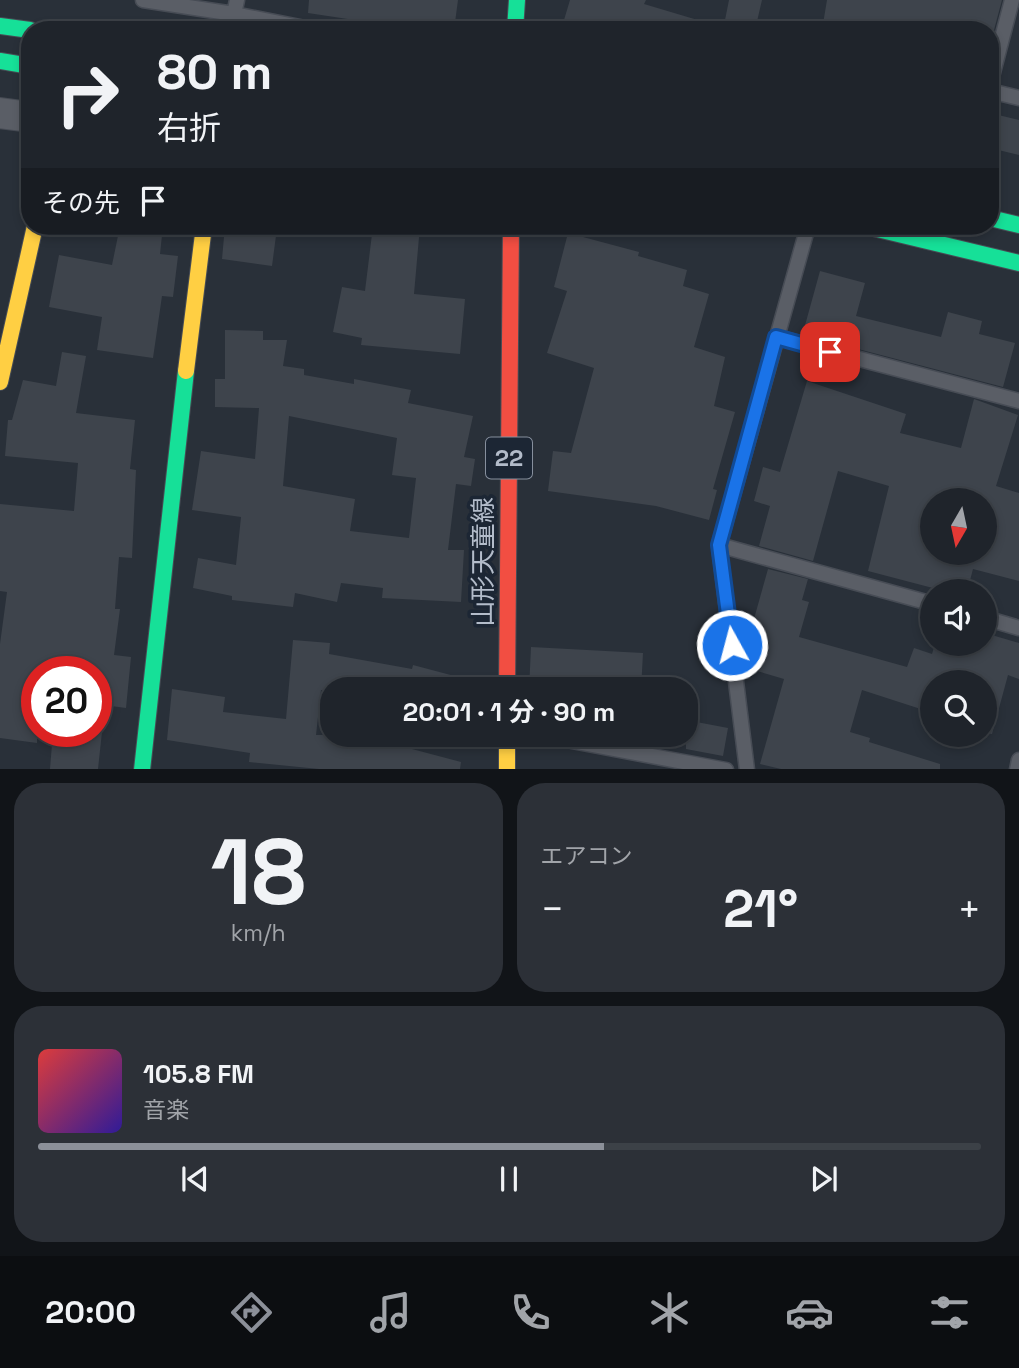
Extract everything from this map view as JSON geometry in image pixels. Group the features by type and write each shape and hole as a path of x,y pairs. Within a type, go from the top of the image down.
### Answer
{"main road":[{"path":"516,21 517,0"},
{"path":"0,26 21,29"},
{"path":"0,61 21,64"},
{"path":"999,220 1019,225"},
{"path":"0,382 33,235"},
{"path":"142,769 171,490 203,235"},
{"name":"山形天童線","path":"507,677 511,235"},
{"path":"902,235 1019,263"},
{"path":"507,747 507,769"}],"street":[{"path":"0,113 21,116"}],"lane":[{"path":"143,0 235,7 284,21"},
{"path":"999,50 1012,0"},
{"path":"999,93 1019,98"},
{"path":"747,769 719,545 805,235"},
{"path":"776,337 1019,401"},
{"path":"719,545 920,600"},
{"path":"997,622 1019,628"},
{"path":"606,747 726,769"},
{"path":"1017,769 1019,760"}],"building":[{"path":"309,0 458,0 455,21 361,21 308,13"},
{"path":"570,0 646,0 644,4 701,21 564,21"},
{"path":"729,0 762,0 757,21 725,21"},
{"path":"827,0 1002,0 996,21 824,21"},
{"path":"999,115 1019,120 1019,155 999,150"},
{"path":"118,235 162,235 160,254 178,256 173,297 162,296 153,358 97,350 102,317 49,307 59,255 112,265"},
{"path":"224,235 276,235 272,266 222,259"},
{"path":"372,235 419,235 414,294 465,299 460,354 361,345 362,338 333,332 342,287 365,291"},
{"path":"567,235 575,235 639,252 638,256 687,270 683,286 709,294 694,347 725,357 714,406 735,412 713,489 717,490 709,520 656,506 548,491 553,451 571,453 594,368 547,353 567,291 554,287"},
{"path":"820,271 865,283 856,316 941,337 948,312 982,321 979,334 1015,343 1003,387 858,349 859,344 804,329"},
{"path":"225,330 263,331 263,340 287,340 283,366 304,369 304,375 354,384 354,379 411,390 408,403 473,416 464,457 475,459 471,486 456,484 448,550 464,550 461,602 382,598 383,588 341,583 337,602 295,593 293,607 232,600 232,596 193,588 198,558 236,565 241,517 192,510 201,451 255,459 259,408 215,407 215,379 225,379","holes":["289,416 397,438 392,475 416,478 409,538 350,531 355,499 283,486"]},
{"path":"62,352 86,356 76,413 135,420 130,469 136,470 132,558 119,557 115,609 120,609 114,655 131,657 126,708 112,706 112,656 21,656 21,741 0,738 0,644 7,592 0,591 0,504 74,511 78,463 5,456 8,420 12,420 23,380 56,386"},
{"path":"807,381 906,414 900,433 961,448 974,399 1018,415 996,486 1019,493 1019,581 973,569 970,579 920,579 920,585 868,571 889,486 838,471 813,561 759,546 770,506 754,501 763,467 780,472"},
{"path":"768,569 808,579 802,600 809,602 799,637 907,667 914,648 920,650 920,656 997,656 997,637 1019,643 1019,679 1008,675 997,716 997,670 920,670 920,709 862,690 850,732 870,738 869,742 940,764 940,769 781,769 760,764 784,679 744,667 743,658"},
{"path":"293,640 330,643 329,654 412,669 413,665 458,677 320,677 316,735 320,735 320,747 404,747 461,762 460,769 319,769 249,762 250,753 167,740 172,689 225,697 223,712 286,719"},
{"path":"531,647 643,653 642,677 530,677"},
{"path":"698,722 728,728 723,756 686,749 698,747"},
{"path":"52,747 100,747 98,769 50,769"}],"traffic: fast":[{"path":"516,21 517,0"},
{"path":"0,26 21,29"},
{"path":"0,61 21,64"},
{"path":"999,220 1019,225"},
{"path":"902,235 1019,263"},
{"path":"142,769 186,371"}],"traffic: slow":[{"path":"0,382 33,235"},
{"path":"186,371 203,235"},
{"path":"507,747 507,769"}],"traffic: jam":[{"path":"507,677 511,235"}],"route":[{"path":"732,645 719,545 776,337 830,352"}]}
